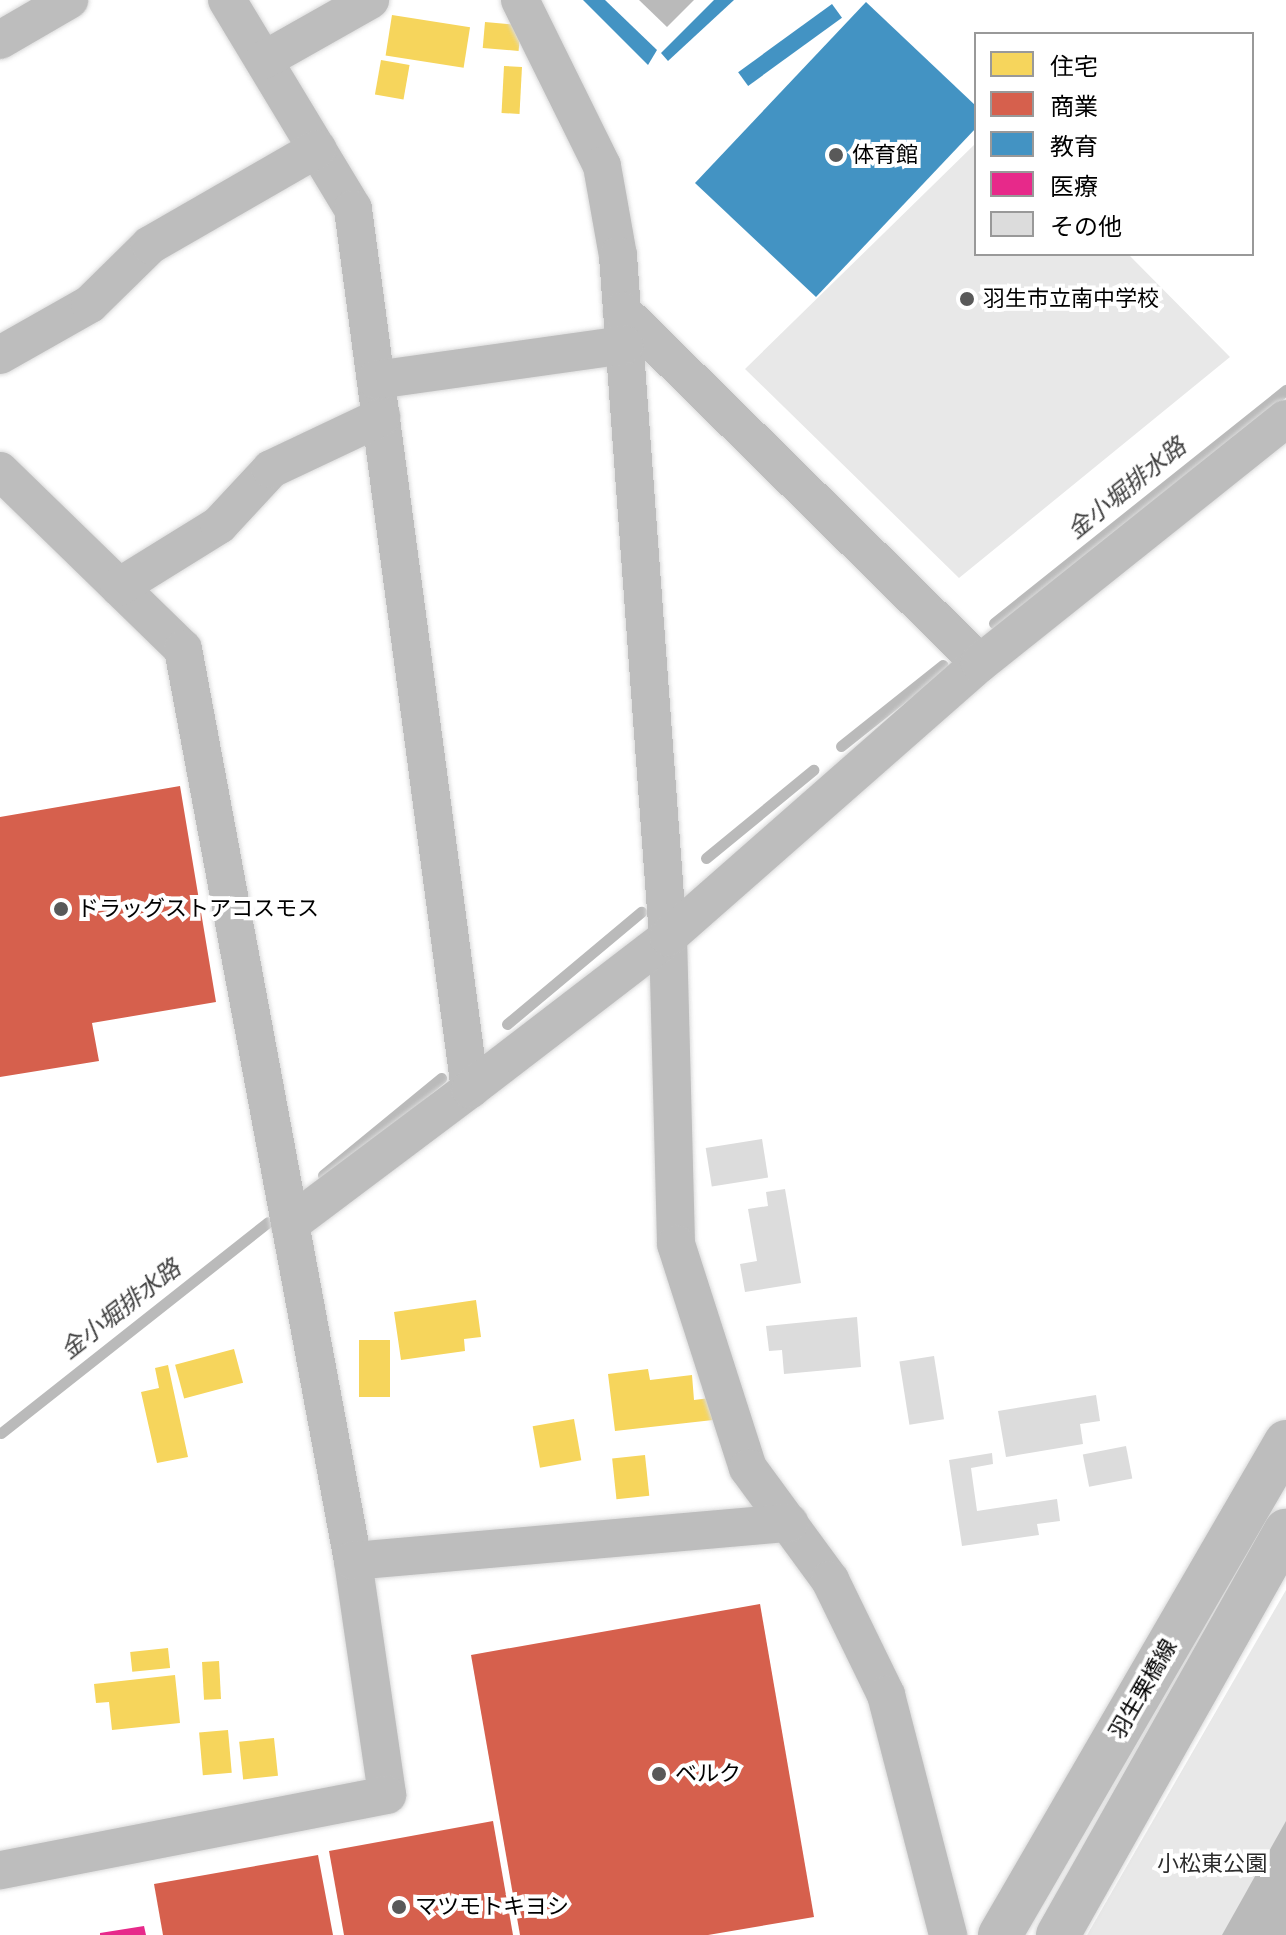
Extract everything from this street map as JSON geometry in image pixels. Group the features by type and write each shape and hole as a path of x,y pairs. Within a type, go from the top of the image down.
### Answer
{"main road":[{"name":"羽生栗橋線","path":"1000,1935 1286,1442"},
{"path":"1058,1935 1286,1531"}],"street":[{"path":"0,40 69,0"},
{"path":"227,0 353,209 470,1089"},
{"path":"264,60 370,0"},
{"path":"520,0 602,166 624,328 668,937 676,1244 748,1468 830,1580 886,1695 948,1935"},
{"path":"0,355 90,304 150,245 317,149"},
{"path":"376,380 624,328"},
{"path":"624,328 980,663"},
{"path":"119,587 219,525 271,469 381,417"},
{"path":"290,1224 668,937 980,663 1286,419"},
{"path":"0,471 183,649 353,1561 387,1795 0,1870"},
{"path":"353,1561 789,1523"}],"green space":[{"path":"974,145 974,256 1130,256 1230,357 959,578 745,369"},
{"name":"小松東公園","path":"1286,1590 1286,1935 1087,1935"}],"shaded area":[{"path":"639,0 694,0 667,27"},
{"path":"1286,1821 1286,1935 1222,1935"}],"building: 住宅":[{"path":"392,15 470,27 464,68 386,55"},
{"path":"485,22 521,25 519,51 483,48"},
{"path":"381,60 410,65 403,100 375,94"},
{"path":"504,66 522,67 520,114 502,113"},
{"path":"476,1300 481,1337 464,1339 465,1351 401,1360 394,1312"},
{"path":"359,1340 390,1340 390,1397 359,1397"},
{"path":"234,1349 243,1383 184,1399 175,1365"},
{"path":"168,1365 188,1457 157,1463 141,1392 159,1388 155,1368"},
{"path":"648,1369 650,1380 692,1375 694,1400 710,1398 713,1420 615,1431 608,1374"},
{"path":"574,1419 581,1460 540,1468 533,1426"},
{"path":"645,1455 649,1496 616,1499 612,1458"},
{"path":"168,1648 170,1668 132,1672 130,1652"},
{"path":"219,1661 221,1699 204,1700 202,1662"},
{"path":"175,1675 180,1723 112,1730 109,1702 96,1703 94,1684"},
{"path":"228,1730 232,1773 203,1775 199,1733"},
{"path":"274,1738 278,1776 243,1779 239,1742"}],"building: 商業":[{"path":"180,786 216,1002 92,1023 99,1061 0,1077 0,817"},
{"path":"760,1604 814,1917 708,1935 520,1935 471,1655"},
{"path":"493,1821 513,1935 344,1935 329,1851"},
{"path":"318,1855 333,1935 163,1935 154,1884"}],"building: 教育":[{"path":"583,0 605,0 657,50 648,65"},
{"path":"714,0 734,0 668,61 661,53"},
{"name":"体育館","path":"866,2 974,104 974,130 816,297 695,183"},
{"path":"832,4 842,18 748,86 738,72"}],"building: 医療":[{"path":"144,1926 146,1935 100,1935 100,1933"}],"building: その他":[{"path":"762,1139 768,1178 712,1186 706,1148"},
{"path":"785,1189 801,1283 745,1292 740,1264 757,1261 748,1209 768,1206 766,1192"},
{"path":"857,1317 861,1367 784,1374 782,1350 769,1351 766,1326"},
{"path":"934,1356 944,1419 909,1425 899,1361"},
{"path":"1096,1395 1100,1421 1080,1424 1083,1444 1006,1457 998,1411"},
{"path":"1126,1446 1132,1478 1089,1487 1083,1454"},
{"path":"992,1453 993,1464 971,1468 977,1511 1057,1499 1060,1521 1037,1524 1039,1535 962,1546 949,1460"}],"waterway":[{"name":"金小堀排水路","path":"994,623 1286,390"},
{"name":"金小堀排水路","path":"841,746 943,665"},
{"name":"金小堀排水路","path":"706,858 813,770"},
{"name":"金小堀排水路","path":"507,1024 641,912"},
{"name":"金小堀排水路","path":"323,1175 441,1078"},
{"name":"金小堀排水路","path":"1,1433 268,1222"}],"place":[{"name":"体育館","path":"836,155"},
{"name":"羽生市立南中学校","path":"967,299"},
{"name":"ドラッグストアコスモス","path":"61,909"},
{"name":"ベルク","path":"659,1774"},
{"name":"マツモトキヨシ","path":"399,1907"}]}
